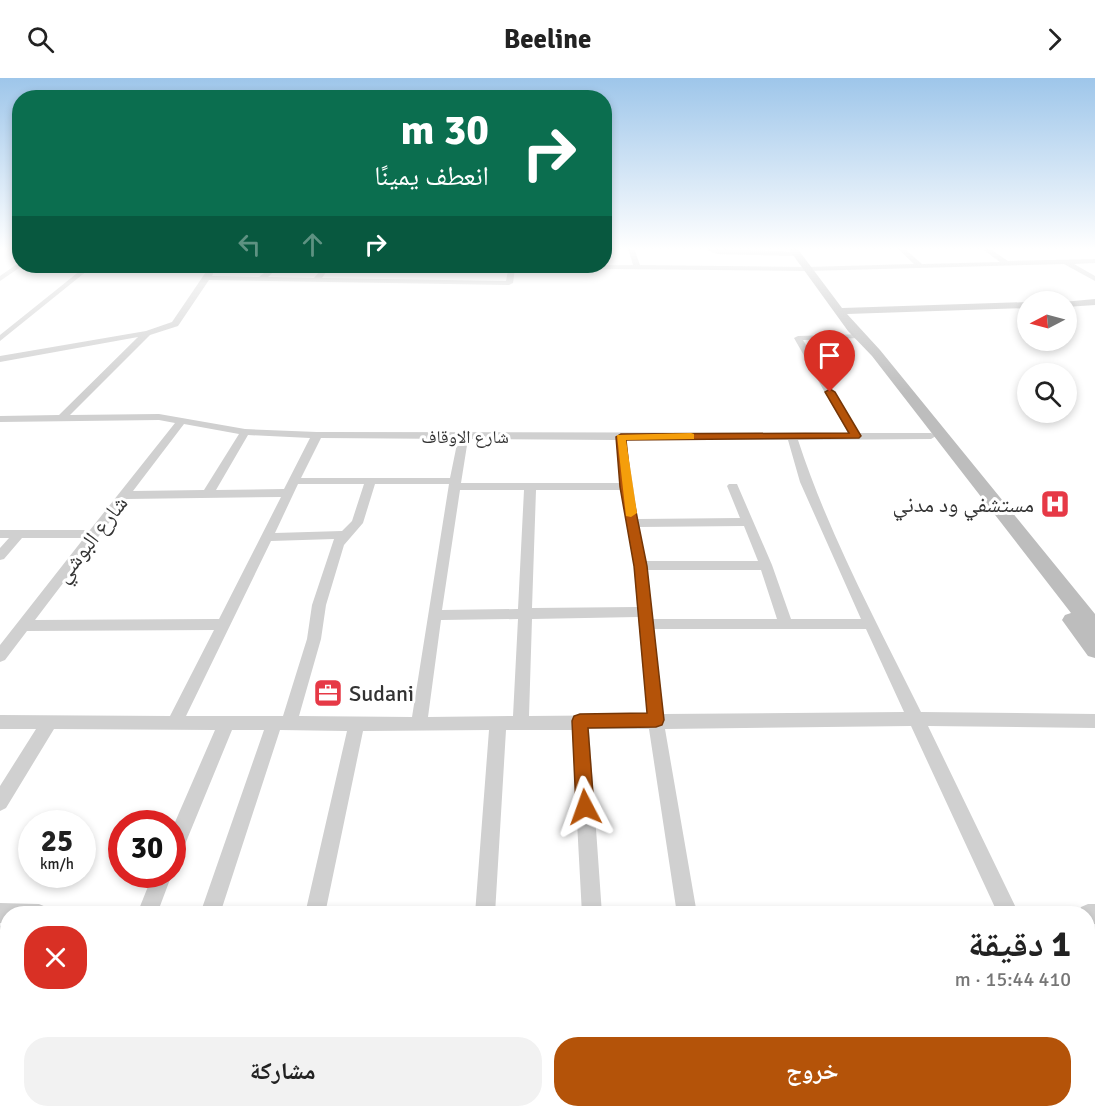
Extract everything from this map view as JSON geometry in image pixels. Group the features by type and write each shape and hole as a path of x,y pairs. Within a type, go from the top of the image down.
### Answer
{"main road":[{"path":"828,296 931,436 979,491"},
{"path":"1077,303 1095,302"},
{"path":"839,311 1017,305"},
{"path":"856,334 1020,542 1095,629"},
{"path":"1020,542 1095,650"}],"street":[{"path":"0,339 54,296"},
{"path":"0,359 147,333 176,324 195,296"},
{"path":"61,418 147,333"},
{"path":"855,436 798,338 856,334"},
{"name":"شارع الاوقاف","path":"0,419 159,417 245,432 317,435 931,436"},
{"name":"شارع البوشي","path":"0,656 181,421"},
{"path":"208,494 245,432"},
{"path":"175,722 317,435"},
{"path":"419,724 454,483 463,437"},
{"path":"621,437 626,487 640,566 656,720 686,906"},
{"path":"792,437 806,482 836,552 1005,906"},
{"path":"126,495 208,494 371,481 626,487"},
{"path":"213,906 314,639 319,605 338,543 357,523 371,481"},
{"path":"521,722 527,613 530,486"},
{"path":"733,486 766,565 785,622"},
{"path":"632,523 748,522"},
{"path":"0,534 95,534"},
{"path":"0,556 19,534"},
{"path":"267,537 345,534"},
{"path":"640,566 766,565"},
{"path":"435,615 527,613 871,624"},
{"path":"24,626 224,624"},
{"path":"0,722 419,724 656,720 1095,721"},
{"path":"580,721 592,906"},
{"path":"1,798 50,722"},
{"path":"186,819 227,722"},
{"path":"486,906 498,722"},
{"path":"317,906 357,723"},
{"path":"150,906 157,888"}],"slow traffic":[{"path":"631,513 621,437 691,436"}],"place":[{"name":"مستشفي ود مدني","path":"1055,504"},
{"name":"Sudani","path":"328,693"}],"route":[{"path":"585,807 580,721 656,720 640,566 626,487 621,437 855,436 830,392"}]}
